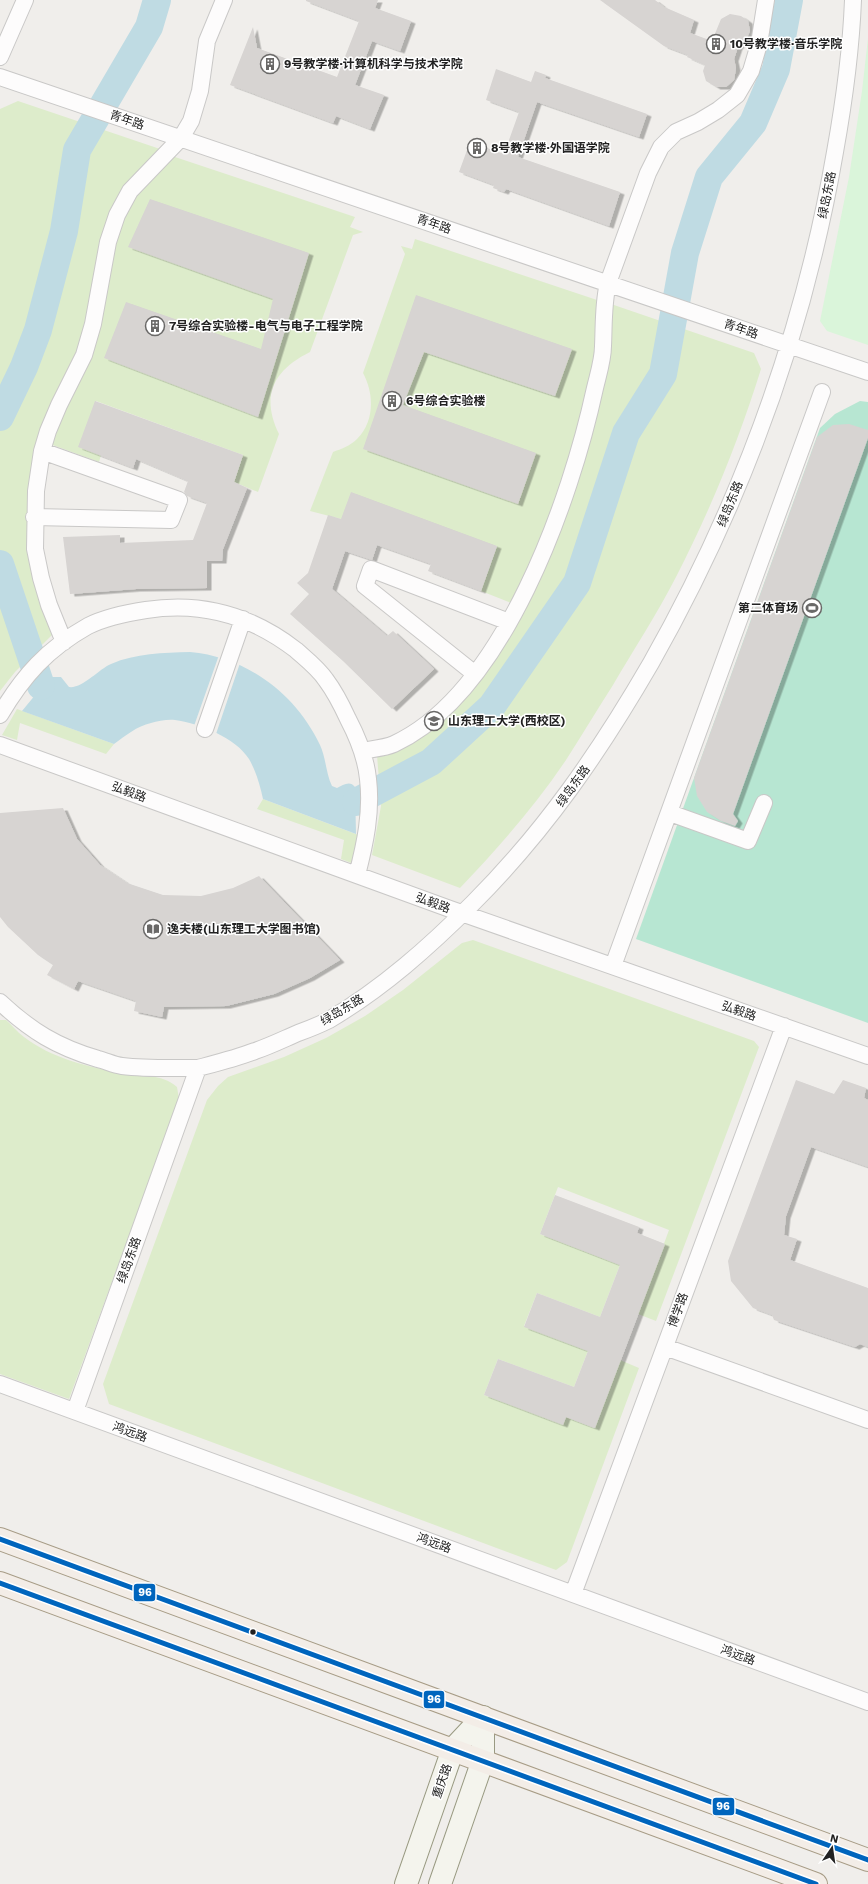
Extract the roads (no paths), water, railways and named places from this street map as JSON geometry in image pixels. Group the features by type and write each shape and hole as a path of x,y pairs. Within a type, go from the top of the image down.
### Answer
{"main road":[{"path":"0,1539 868,1860"},
{"path":"0,1583 816,1884"}],"street":[{"path":"0,56 25,0"},
{"path":"64,642 40,578 35,549 34,517 42,450 59,405 84,355 93,324 108,242 117,215 130,190 181,138 191,121 200,91 207,41 224,0"},
{"path":"362,751 393,745 424,727 454,700 475,674 509,622 541,557 582,438 595,390 603,348 604,299 648,173 661,147 676,132 712,114 737,95 751,71 759,44 766,0"},
{"name":"绿岛东路","path":"75,1412 198,1068 254,1052 326,1022 383,984 440,936 492,884 545,824 588,766 639,683 678,614 718,533 749,459 789,345 812,268 828,193 843,104 853,0"},
{"name":"青年路","path":"0,77 868,372"},
{"path":"613,966 670,813 822,392"},
{"path":"34,517 172,520 179,500 42,450"},
{"path":"475,674 365,586 371,569 509,622"},
{"path":"0,715 22,682 40,659 88,626 115,616 164,607 217,611 243,619 265,629 308,660 325,678 340,701 362,751 368,779 369,808 366,835 357,875"},
{"path":"205,730 243,619"},
{"name":"弘毅路","path":"0,745 463,913 868,1056"},
{"path":"670,813 748,841 764,803"},
{"path":"0,1002 21,1021 53,1043 85,1055 121,1066 162,1069 198,1068"},
{"name":"博学路","path":"573,1594 784,1026"},
{"path":"665,1347 868,1420"},
{"name":"鸿远路","path":"0,1384 868,1702"},
{"path":"440,1884 483,1760 483,1717"},
{"name":"重庆路","path":"406,1884 453,1749 483,1717"}],"water":[{"path":"190,652 211,655 231,661 250,670 283,694 298,710 320,745 332,786 337,788 349,783 355,787 356,834 263,799 254,768 243,751 226,738 206,728 175,720 160,721 141,726 114,744 22,711 50,677 61,677 69,687 74,687 85,682 106,667 120,660 150,654"}],"waterway":[{"path":"0,417 24,367 38,330 64,231 77,150 149,27 157,0"},
{"path":"356,802 431,762 492,706 577,583 626,433 663,374 685,253 709,177 753,123 776,69 789,0"},
{"path":"0,564 41,686"}],"place":[{"name":"10号教学楼·音乐学院","path":"716,44"},
{"name":"9号教学楼·计算机科学与技术学院","path":"270,64"},
{"name":"8号教学楼·外国语学院","path":"477,148"},
{"name":"7号综合实验楼-电气与电子工程学院","path":"155,326"},
{"name":"6号综合实验楼","path":"392,401"},
{"name":"第二体育场","path":"812,608"},
{"name":"山东理工大学(西校区)","path":"434,721"},
{"name":"逸夫楼(山东理工大学图书馆)","path":"153,929"}]}
